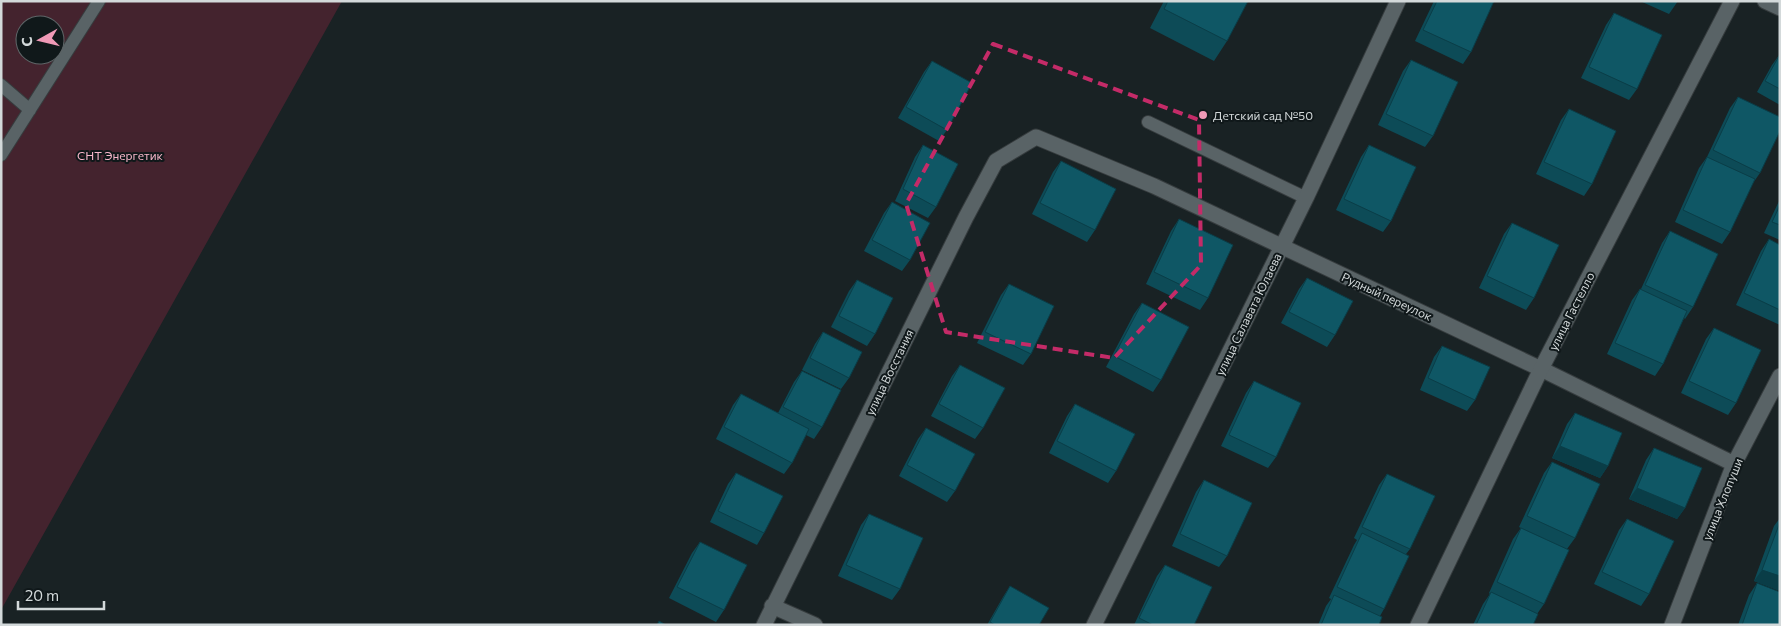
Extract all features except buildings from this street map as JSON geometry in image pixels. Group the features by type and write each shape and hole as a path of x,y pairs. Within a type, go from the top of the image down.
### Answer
{"street":[{"name":"улица Салавата Юлаева","path":"1094,625 1306,198 1398,1"},
{"name":"улица Гастелло","path":"1418,625 1542,369 1732,1"},
{"path":"1765,1 1780,8"},
{"name":"Рудный переулок","path":"1036,137 1154,186 1542,369 1734,464"},
{"name":"улица Восстания","path":"764,625 957,235 996,161 1036,137"},
{"name":"улица Хлопуши","path":"1672,625 1734,464 1780,376"},
{"path":"772,606 815,625"}],"lane":[{"path":"1,155 99,1"},
{"path":"1,85 30,110"},
{"path":"1148,122 1306,198"}],"highlighted area":[{"path":"993,44 1199,120 1201,265 1114,358 946,332 906,204"}],"green space":[{"name":"СНТ Энергетик","path":"1,1 342,1 1,610"}],"place":[{"name":"Детский сад №50","path":"1203,115"}]}
